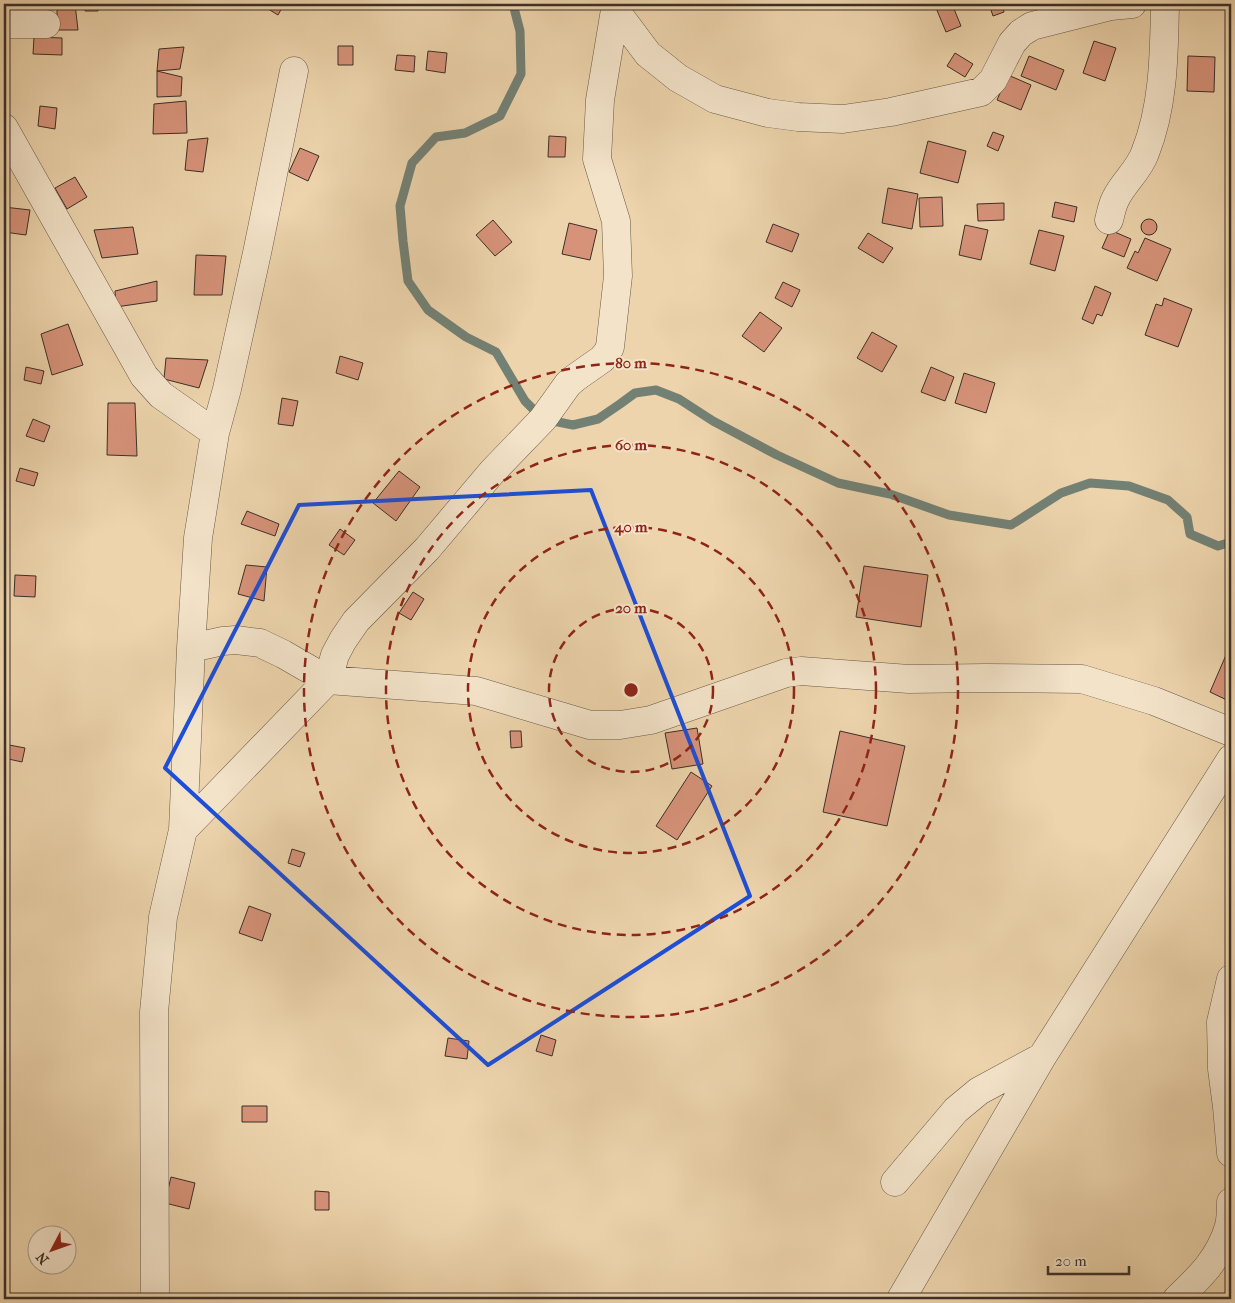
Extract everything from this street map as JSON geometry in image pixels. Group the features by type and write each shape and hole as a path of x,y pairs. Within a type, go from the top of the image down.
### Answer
{"street":[{"path":"616,7 648,54 678,78 715,99 768,114 843,119 891,112 981,92 993,80 1012,43 1021,33 1032,26 1111,6 1132,4"},
{"path":"1108,220 1116,198 1145,155 1153,130 1164,59 1165,4"},
{"path":"183,830 328,680 335,655 356,621 427,549 492,472 543,419 568,384 602,359 607,353 610,347 618,276 616,221 597,160 600,100 616,7"},
{"path":"4,24 46,24"},
{"path":"155,1299 154,1012 163,917 183,830 198,538 215,433 227,389 255,262 294,71"},
{"path":"4,128 144,376 161,395 215,433"},
{"path":"192,648 236,640 260,643 278,651 328,680 476,691 590,725 620,725 651,720 786,673 801,671 909,679 1082,679 1154,701 1231,732"},
{"path":"901,1299 1042,1057 1231,760"},
{"path":"1231,979 1221,1022 1222,1069 1231,1153"},
{"path":"895,1182 956,1110 980,1091 1042,1057"},
{"path":"1185,1297 1216,1257 1229,1225 1231,1202"}],"highlighted area":[{"path":"591,490 750,896 488,1065 165,768 299,505"}],"building":[{"path":"57,4 75,4 78,30 57,30"},
{"path":"85,4 98,4 98,11 85,11"},
{"path":"260,4 284,4 278,15"},
{"path":"952,4 961,26 946,32 936,8"},
{"path":"1002,4 1004,12 993,16 990,7"},
{"path":"34,37 62,38 62,55 33,54"},
{"path":"1094,41 1116,48 1105,81 1083,73"},
{"path":"338,46 353,46 353,65 338,65"},
{"path":"184,47 180,69 157,71 159,49"},
{"path":"428,51 447,53 445,73 426,70"},
{"path":"955,53 973,64 965,77 947,66"},
{"path":"397,55 415,56 414,72 395,70"},
{"path":"1029,56 1064,70 1056,90 1021,76"},
{"path":"1188,56 1215,57 1214,92 1187,91"},
{"path":"157,71 182,77 181,96 157,97"},
{"path":"1008,75 1031,85 1021,110 997,100"},
{"path":"186,101 187,133 153,134 154,104"},
{"path":"40,106 57,108 55,129 38,126"},
{"path":"993,132 1004,136 998,151 987,146"},
{"path":"549,136 566,137 565,157 548,157"},
{"path":"208,138 203,172 185,170 188,140"},
{"path":"928,141 966,151 958,183 920,173"},
{"path":"300,148 319,156 308,181 289,172"},
{"path":"75,177 87,197 67,209 55,188"},
{"path":"888,188 918,194 912,229 882,223"},
{"path":"942,197 943,226 920,227 919,198"},
{"path":"1055,202 1077,207 1074,222 1052,217"},
{"path":"1004,203 1004,220 978,221 977,204"},
{"path":"4,207 30,210 26,235 4,232"},
{"path":"1146,219 1152,219 1157,224 1155,233 1146,235 1141,230 1141,224"},
{"path":"493,220 512,242 495,256 476,235"},
{"path":"569,223 597,230 590,260 562,254"},
{"path":"773,224 799,234 792,252 766,242"},
{"path":"965,225 988,230 981,260 959,255"},
{"path":"133,227 138,254 102,258 94,230"},
{"path":"1039,230 1064,236 1055,271 1030,264"},
{"path":"1110,230 1131,239 1124,257 1102,248"},
{"path":"868,233 893,248 883,263 858,248"},
{"path":"1145,238 1171,249 1157,281 1127,268 1135,251 1138,253"},
{"path":"196,255 226,256 222,295 194,295"},
{"path":"157,281 157,301 116,307 115,291"},
{"path":"783,282 800,290 792,307 775,298"},
{"path":"1095,286 1111,293 1102,316 1097,314 1093,324 1082,319"},
{"path":"1164,298 1192,309 1178,347 1145,335 1156,304 1162,306"},
{"path":"760,312 782,328 764,352 742,336"},
{"path":"68,324 83,365 52,375 41,334"},
{"path":"872,332 897,346 882,372 857,358"},
{"path":"340,356 363,363 358,380 336,373"},
{"path":"166,358 208,360 199,388 164,379"},
{"path":"26,367 44,371 41,384 24,380"},
{"path":"931,367 954,377 945,401 921,392"},
{"path":"964,373 995,383 986,413 955,403"},
{"path":"282,398 298,401 293,426 278,424"},
{"path":"108,403 135,403 137,456 107,455"},
{"path":"33,419 50,426 44,442 26,436"},
{"path":"20,468 38,473 34,486 16,481"},
{"path":"399,471 420,487 396,521 373,503"},
{"path":"247,511 279,524 275,536 241,524"},
{"path":"340,529 355,540 344,555 329,545"},
{"path":"246,565 267,567 264,601 238,594"},
{"path":"864,566 928,575 921,627 856,617"},
{"path":"15,575 36,576 35,597 14,596"},
{"path":"413,592 424,599 411,620 399,613"},
{"path":"1226,655 1231,658 1231,702 1210,692"},
{"path":"697,728 703,764 672,769 665,733"},
{"path":"510,731 521,731 522,747 511,748"},
{"path":"840,731 905,746 887,826 823,812"},
{"path":"4,744 25,748 22,762 4,758"},
{"path":"691,772 712,786 677,840 656,826"},
{"path":"292,849 305,853 300,867 288,863"},
{"path":"249,906 271,914 262,941 239,933"},
{"path":"541,1035 556,1040 552,1056 536,1051"},
{"path":"448,1038 469,1041 467,1059 445,1056"},
{"path":"242,1106 267,1106 267,1122 242,1122"},
{"path":"171,1177 195,1183 189,1209 165,1203"},
{"path":"315,1191 329,1192 329,1210 315,1210"}],"waterway":[{"path":"353,4 358,4"},
{"path":"513,4 520,31 521,74 500,116 465,133 436,137 412,163 400,206 408,281 428,310 466,337 496,352 525,401 543,419 573,425 598,419 635,393 656,390 679,399 713,421 777,455 838,483 890,494 949,515 1011,525 1061,493 1090,483 1129,486 1168,500 1187,517 1190,534 1218,546 1231,542"}]}
